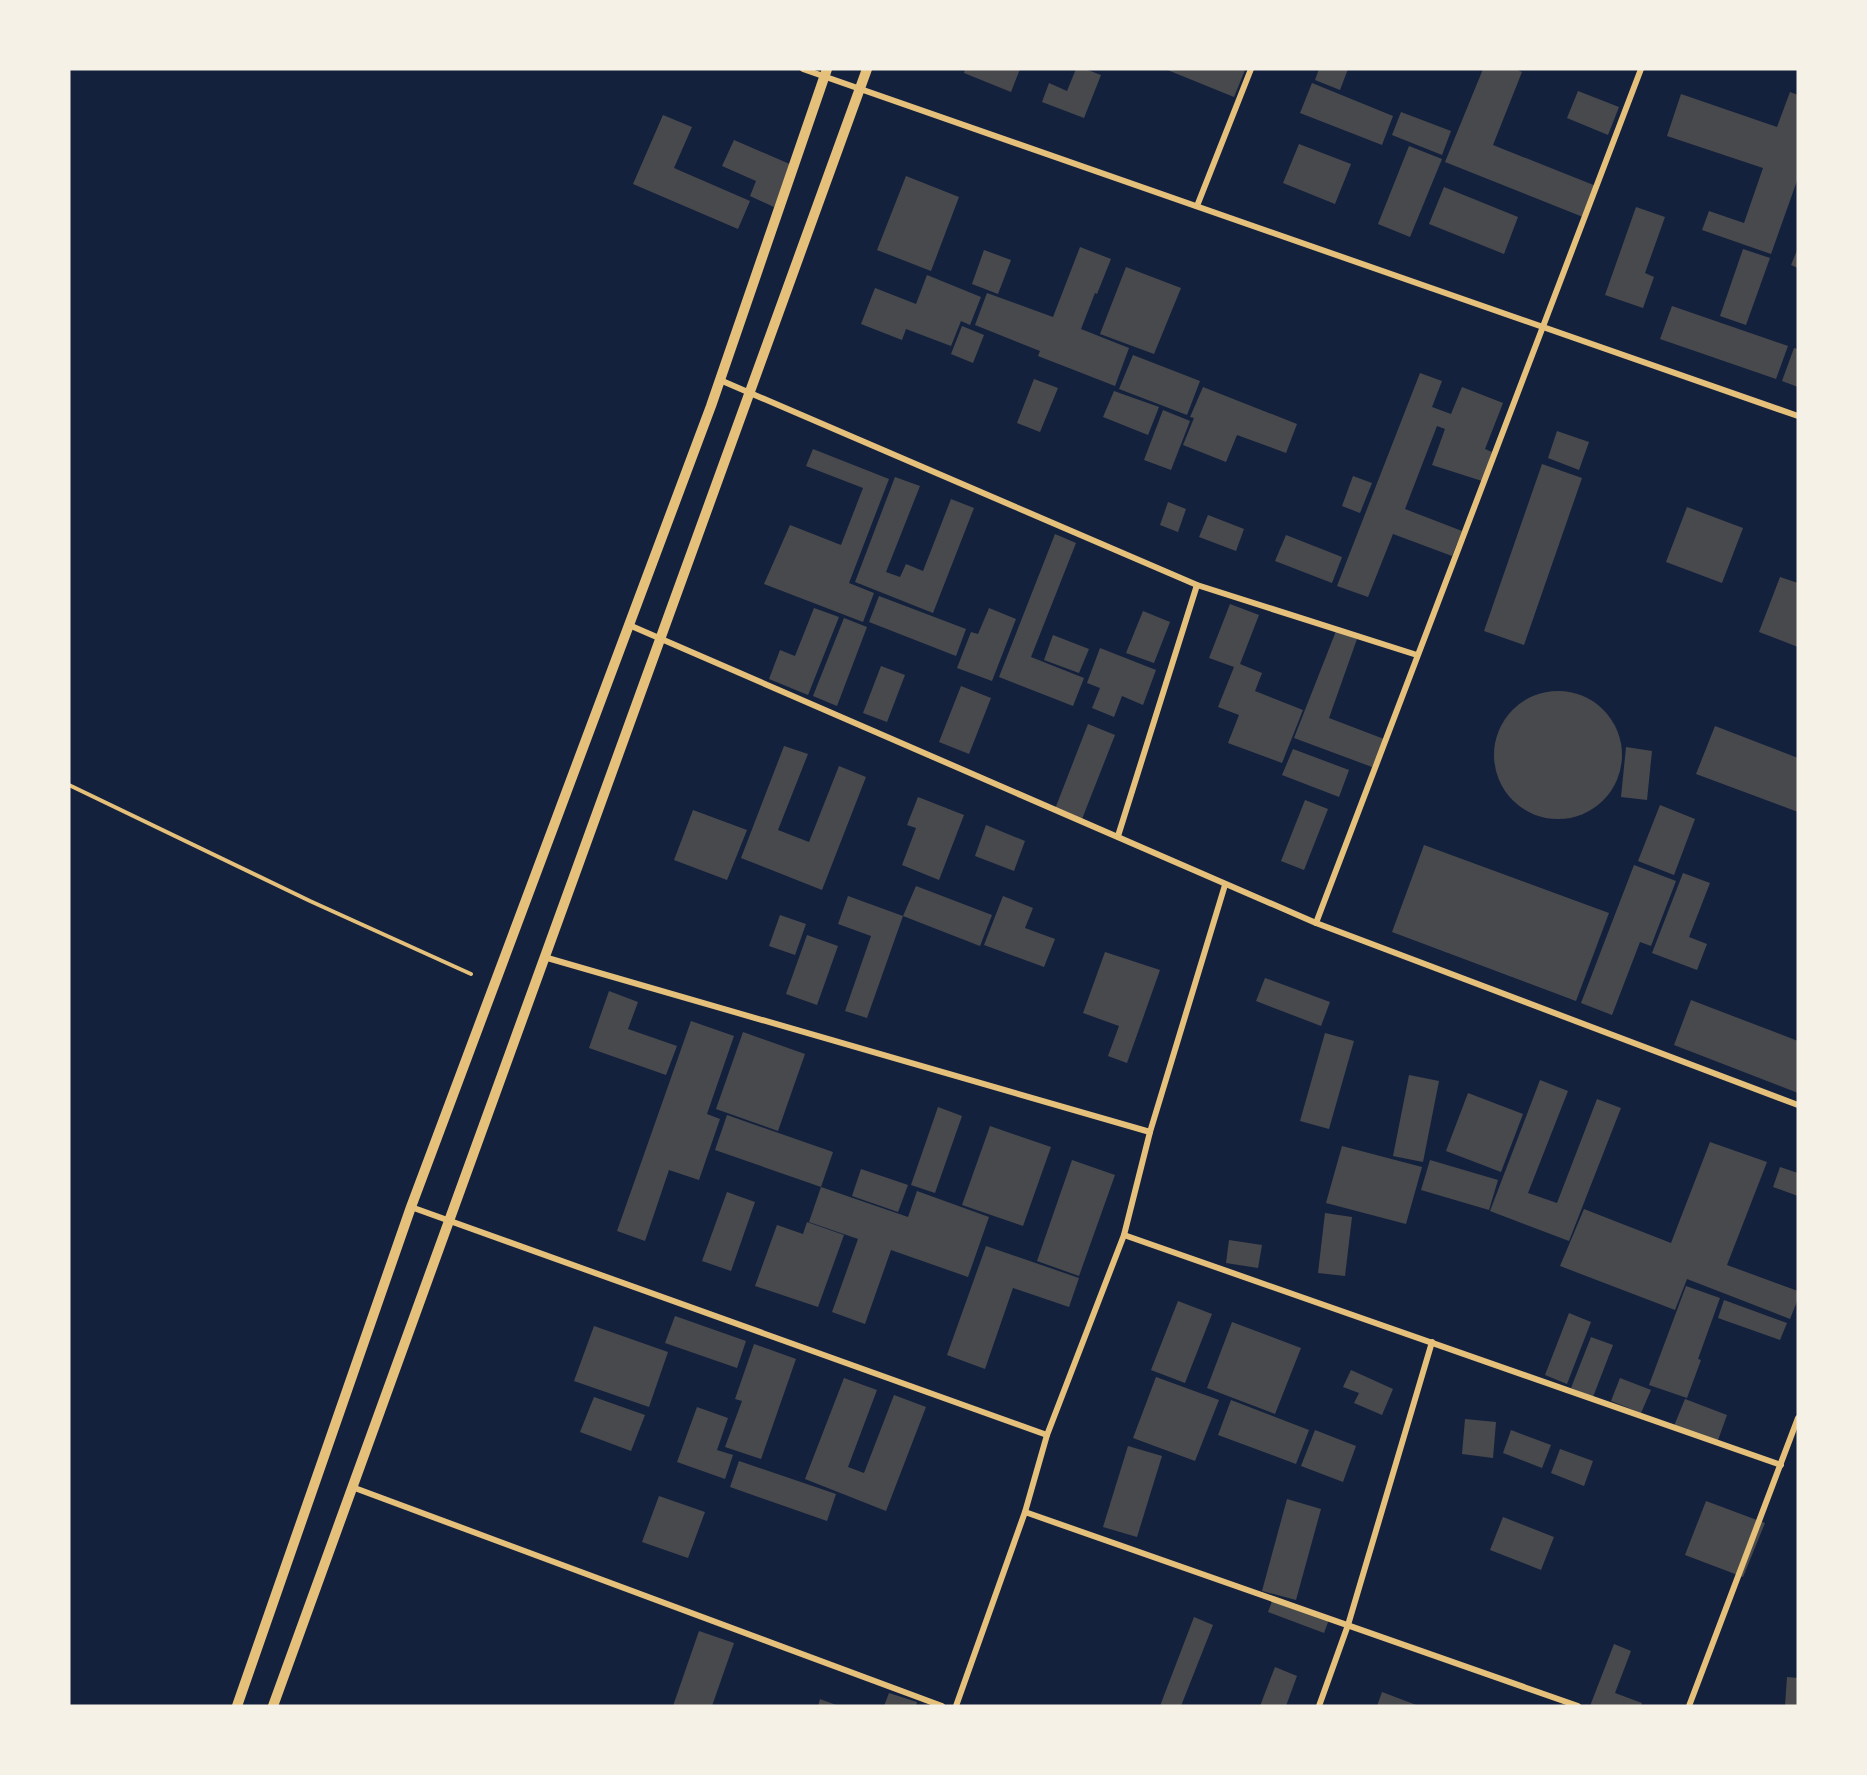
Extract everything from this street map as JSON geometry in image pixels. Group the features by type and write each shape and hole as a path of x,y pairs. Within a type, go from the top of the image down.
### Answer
{"street":[{"path":"803,69 826,73 860,88 1798,416"},
{"path":"273,1706 867,69"},
{"path":"1197,206 1251,69"},
{"path":"1316,923 1641,69"},
{"path":"239,1705 411,1207 720,380 826,73"},
{"path":"720,380 1197,585 1417,655"},
{"path":"1118,836 1197,585"},
{"path":"629,625 1316,923 1798,1105"},
{"path":"956,1706 1025,1512 1047,1435 1124,1235 1150,1132 1225,885"},
{"path":"544,957 1150,1132"},
{"path":"411,1207 1047,1435"},
{"path":"1124,1235 1781,1465"},
{"path":"1319,1706 1348,1625 1432,1342"},
{"path":"1689,1706 1798,1418"},
{"path":"351,1487 942,1706"},
{"path":"1025,1512 1578,1706"}],"path":[{"path":"69,785 310,901 494,984"}],"building":[{"path":"965,69 1020,69 1011,92 964,73"},
{"path":"1076,69 1085,69 1101,75 1084,118 1042,102 1049,83 1067,91"},
{"path":"1165,69 1243,69 1245,70 1234,97"},
{"path":"1319,69 1348,69 1340,90 1315,80"},
{"path":"1483,69 1515,69 1522,72 1493,145 1596,186 1583,217 1445,162"},
{"path":"1312,83 1393,116 1382,145 1300,113"},
{"path":"1578,91 1619,107 1608,135 1567,118"},
{"path":"1790,92 1798,95 1798,178 1771,254 1702,230 1709,211 1744,223 1763,168 1667,136 1681,94 1777,127"},
{"path":"1401,112 1451,131 1442,155 1392,135"},
{"path":"663,115 692,127 674,168 750,201 738,229 633,184"},
{"path":"734,140 792,165 774,207 750,196 756,181 722,166"},
{"path":"1299,144 1351,164 1335,204 1283,183"},
{"path":"1409,146 1442,159 1410,237 1378,224"},
{"path":"906,176 959,197 931,271 877,250"},
{"path":"1444,187 1518,217 1504,254 1429,224"},
{"path":"1636,207 1665,217 1645,273 1654,277 1643,308 1605,295"},
{"path":"1080,247 1111,259 1081,329 1129,348 1115,386 1038,356 1040,351 975,325 987,293 1053,317"},
{"path":"1798,248 1798,268 1791,265"},
{"path":"1743,249 1770,258 1746,325 1720,316"},
{"path":"984,250 1011,260 998,294 972,284"},
{"path":"1126,267 1181,288 1154,354 1100,334"},
{"path":"927,275 981,297 970,325 961,321 951,346 906,329 902,340 861,324 875,288 916,304"},
{"path":"1672,306 1788,346 1776,379 1660,339"},
{"path":"962,326 984,335 973,363 951,354"},
{"path":"1794,348 1798,349 1798,387 1782,381"},
{"path":"1133,355 1200,381 1187,415 1119,389"},
{"path":"1420,373 1442,381 1432,407 1451,414 1462,387 1503,403 1485,449 1492,452 1482,481 1432,465 1445,429 1437,426 1405,509 1462,531 1452,556 1393,534 1368,597 1337,586"},
{"path":"1034,379 1058,388 1040,432 1017,423"},
{"path":"1203,387 1297,424 1286,453 1237,435 1226,462 1183,445 1194,418 1190,417"},
{"path":"1114,391 1159,407 1148,435 1103,417"},
{"path":"1163,410 1190,421 1171,470 1144,460"},
{"path":"1557,431 1589,442 1579,470 1548,458"},
{"path":"813,449 889,479 849,583 874,593 863,622 764,584 790,525 841,545 863,488 806,466"},
{"path":"1542,464 1582,478 1524,645 1484,631"},
{"path":"1353,476 1372,483 1360,513 1342,506"},
{"path":"895,477 920,486 886,572 900,577 906,564 923,571 951,499 974,508 933,613 855,582"},
{"path":"1168,502 1186,509 1178,532 1160,525"},
{"path":"1687,507 1743,528 1722,583 1666,562"},
{"path":"1208,515 1244,529 1236,551 1199,537"},
{"path":"1055,534 1076,543 1031,657 1084,678 1073,706 999,677"},
{"path":"1286,535 1342,557 1332,583 1275,561"},
{"path":"1780,577 1798,583 1798,647 1759,632"},
{"path":"879,596 966,629 956,656 869,622"},
{"path":"1230,604 1259,615 1240,664 1262,673 1255,691 1303,710 1282,763 1228,743 1239,715 1218,707 1234,667 1209,658"},
{"path":"814,608 839,617 808,695 769,679 780,650 795,656"},
{"path":"989,608 1016,619 992,681 957,668 971,632 978,634"},
{"path":"1143,611 1170,622 1154,663 1126,653"},
{"path":"844,618 867,627 837,706 813,696"},
{"path":"1336,631 1357,639 1329,718 1384,739 1372,767 1294,738"},
{"path":"1053,635 1089,649 1079,673 1044,660"},
{"path":"1100,648 1156,670 1143,705 1122,696 1114,717 1092,708 1100,688 1087,683"},
{"path":"881,666 905,675 887,722 863,713"},
{"path":"961,686 991,698 969,754 939,742"},
{"path":"1558,691 1583,696 1603,710 1617,730 1622,755 1617,780 1603,800 1583,814 1558,819 1533,814 1513,800 1499,780 1494,755 1499,730 1513,710 1533,696"},
{"path":"1088,724 1115,735 1082,819 1055,809"},
{"path":"1715,726 1798,758 1798,812 1696,774"},
{"path":"784,746 808,754 778,830 809,842 839,766 866,777 822,890 741,858"},
{"path":"1626,747 1652,751 1647,800 1621,797"},
{"path":"1293,749 1349,770 1339,797 1282,775"},
{"path":"918,797 964,815 939,880 902,865 916,828 907,825"},
{"path":"1305,800 1328,809 1304,870 1281,861"},
{"path":"1660,805 1695,819 1674,875 1638,861"},
{"path":"693,810 747,830 727,880 674,860"},
{"path":"986,825 1025,841 1014,871 975,856"},
{"path":"1424,845 1609,913 1576,1001 1392,932"},
{"path":"1634,865 1676,881 1651,946 1640,942 1612,1015 1581,1003"},
{"path":"1683,873 1710,883 1689,937 1707,944 1697,970 1652,953"},
{"path":"916,886 992,915 980,946 903,916"},
{"path":"848,896 903,916 867,1018 845,1011 871,936 838,924"},
{"path":"1003,896 1033,908 1025,928 1055,939 1044,967 984,945"},
{"path":"780,915 806,924 795,955 769,946"},
{"path":"807,935 838,946 817,1005 786,994"},
{"path":"1105,952 1160,970 1127,1063 1108,1056 1119,1026 1083,1013"},
{"path":"1265,978 1330,1002 1321,1026 1256,1001"},
{"path":"609,991 638,1002 628,1029 677,1046 666,1075 589,1048"},
{"path":"1691,1000 1798,1041 1798,1093 1674,1045"},
{"path":"691,1021 734,1036 707,1114 720,1119 699,1180 669,1170 645,1241 617,1231"},
{"path":"743,1032 805,1054 778,1131 716,1109"},
{"path":"1325,1033 1354,1041 1329,1129 1300,1121"},
{"path":"1409,1075 1439,1081 1423,1162 1393,1156"},
{"path":"1540,1080 1568,1091 1528,1193 1557,1203 1597,1099 1621,1108 1569,1241 1490,1211"},
{"path":"1468,1093 1523,1114 1501,1172 1446,1151"},
{"path":"938,1107 962,1116 935,1193 911,1185"},
{"path":"727,1115 833,1152 821,1187 715,1150"},
{"path":"990,1126 1051,1147 1023,1226 962,1205"},
{"path":"1710,1142 1767,1162 1727,1265 1798,1291 1798,1299 1790,1319 1687,1279 1675,1310 1560,1266 1584,1209 1671,1243"},
{"path":"1342,1146 1422,1167 1406,1224 1326,1203"},
{"path":"1072,1160 1115,1175 1079,1276 1037,1261"},
{"path":"1430,1160 1498,1180 1489,1210 1421,1190"},
{"path":"1780,1167 1798,1173 1798,1196 1773,1187"},
{"path":"861,1169 908,1185 898,1212 852,1196"},
{"path":"821,1187 908,1217 917,1191 989,1217 968,1277 891,1250 865,1324 832,1312 858,1239 809,1222"},
{"path":"727,1192 755,1202 731,1271 702,1261"},
{"path":"1325,1213 1352,1217 1345,1276 1318,1273"},
{"path":"807,1222 844,1235 818,1307 755,1286 777,1225 803,1234"},
{"path":"1229,1240 1262,1245 1258,1268 1226,1263"},
{"path":"986,1246 1079,1278 1069,1307 1013,1288 985,1369 947,1355"},
{"path":"1686,1286 1720,1298 1687,1398 1649,1385"},
{"path":"1724,1300 1787,1323 1780,1340 1718,1318"},
{"path":"1178,1301 1212,1314 1185,1383 1151,1370"},
{"path":"1569,1313 1591,1322 1567,1384 1545,1375"},
{"path":"675,1316 746,1341 737,1368 665,1343"},
{"path":"1232,1322 1301,1348 1275,1414 1207,1388"},
{"path":"594,1326 668,1352 649,1407 574,1381"},
{"path":"1591,1337 1613,1345 1593,1397 1571,1388"},
{"path":"754,1344 796,1359 761,1459 725,1447 742,1401 735,1399"},
{"path":"1351,1370 1393,1389 1382,1415 1354,1403 1359,1393 1343,1387"},
{"path":"1156,1377 1219,1400 1195,1461 1133,1438"},
{"path":"844,1378 877,1390 848,1467 864,1473 894,1395 926,1407 886,1511 805,1479"},
{"path":"1620,1378 1651,1390 1641,1413 1611,1401"},
{"path":"594,1397 645,1415 631,1451 580,1432"},
{"path":"1685,1399 1727,1415 1717,1443 1674,1426"},
{"path":"1231,1400 1309,1430 1296,1464 1218,1435"},
{"path":"697,1407 728,1418 717,1450 733,1455 725,1479 677,1462"},
{"path":"1465,1419 1496,1422 1493,1458 1462,1454"},
{"path":"1315,1430 1356,1446 1343,1482 1301,1466"},
{"path":"1511,1430 1551,1445 1542,1468 1503,1453"},
{"path":"1128,1446 1162,1456 1137,1537 1103,1527"},
{"path":"1560,1449 1593,1461 1584,1486 1551,1473"},
{"path":"739,1461 836,1494 827,1521 730,1487"},
{"path":"659,1496 705,1512 688,1558 642,1542"},
{"path":"1287,1499 1321,1509 1296,1600 1262,1591"},
{"path":"1706,1501 1765,1523 1743,1577 1685,1555"},
{"path":"1503,1517 1554,1537 1541,1570 1490,1550"},
{"path":"1274,1596 1330,1617 1324,1633 1268,1612"},
{"path":"1194,1617 1213,1625 1181,1706 1160,1706"},
{"path":"699,1631 734,1643 712,1706 673,1706"},
{"path":"1614,1644 1631,1651 1615,1693 1642,1703 1641,1706 1590,1706"},
{"path":"1275,1667 1297,1676 1286,1706 1260,1706"},
{"path":"1787,1677 1798,1678 1798,1706 1785,1706"},
{"path":"1382,1692 1419,1706 1377,1706"},
{"path":"889,1693 917,1702 916,1706 884,1706"},
{"path":"820,1699 839,1706 818,1706"}]}
